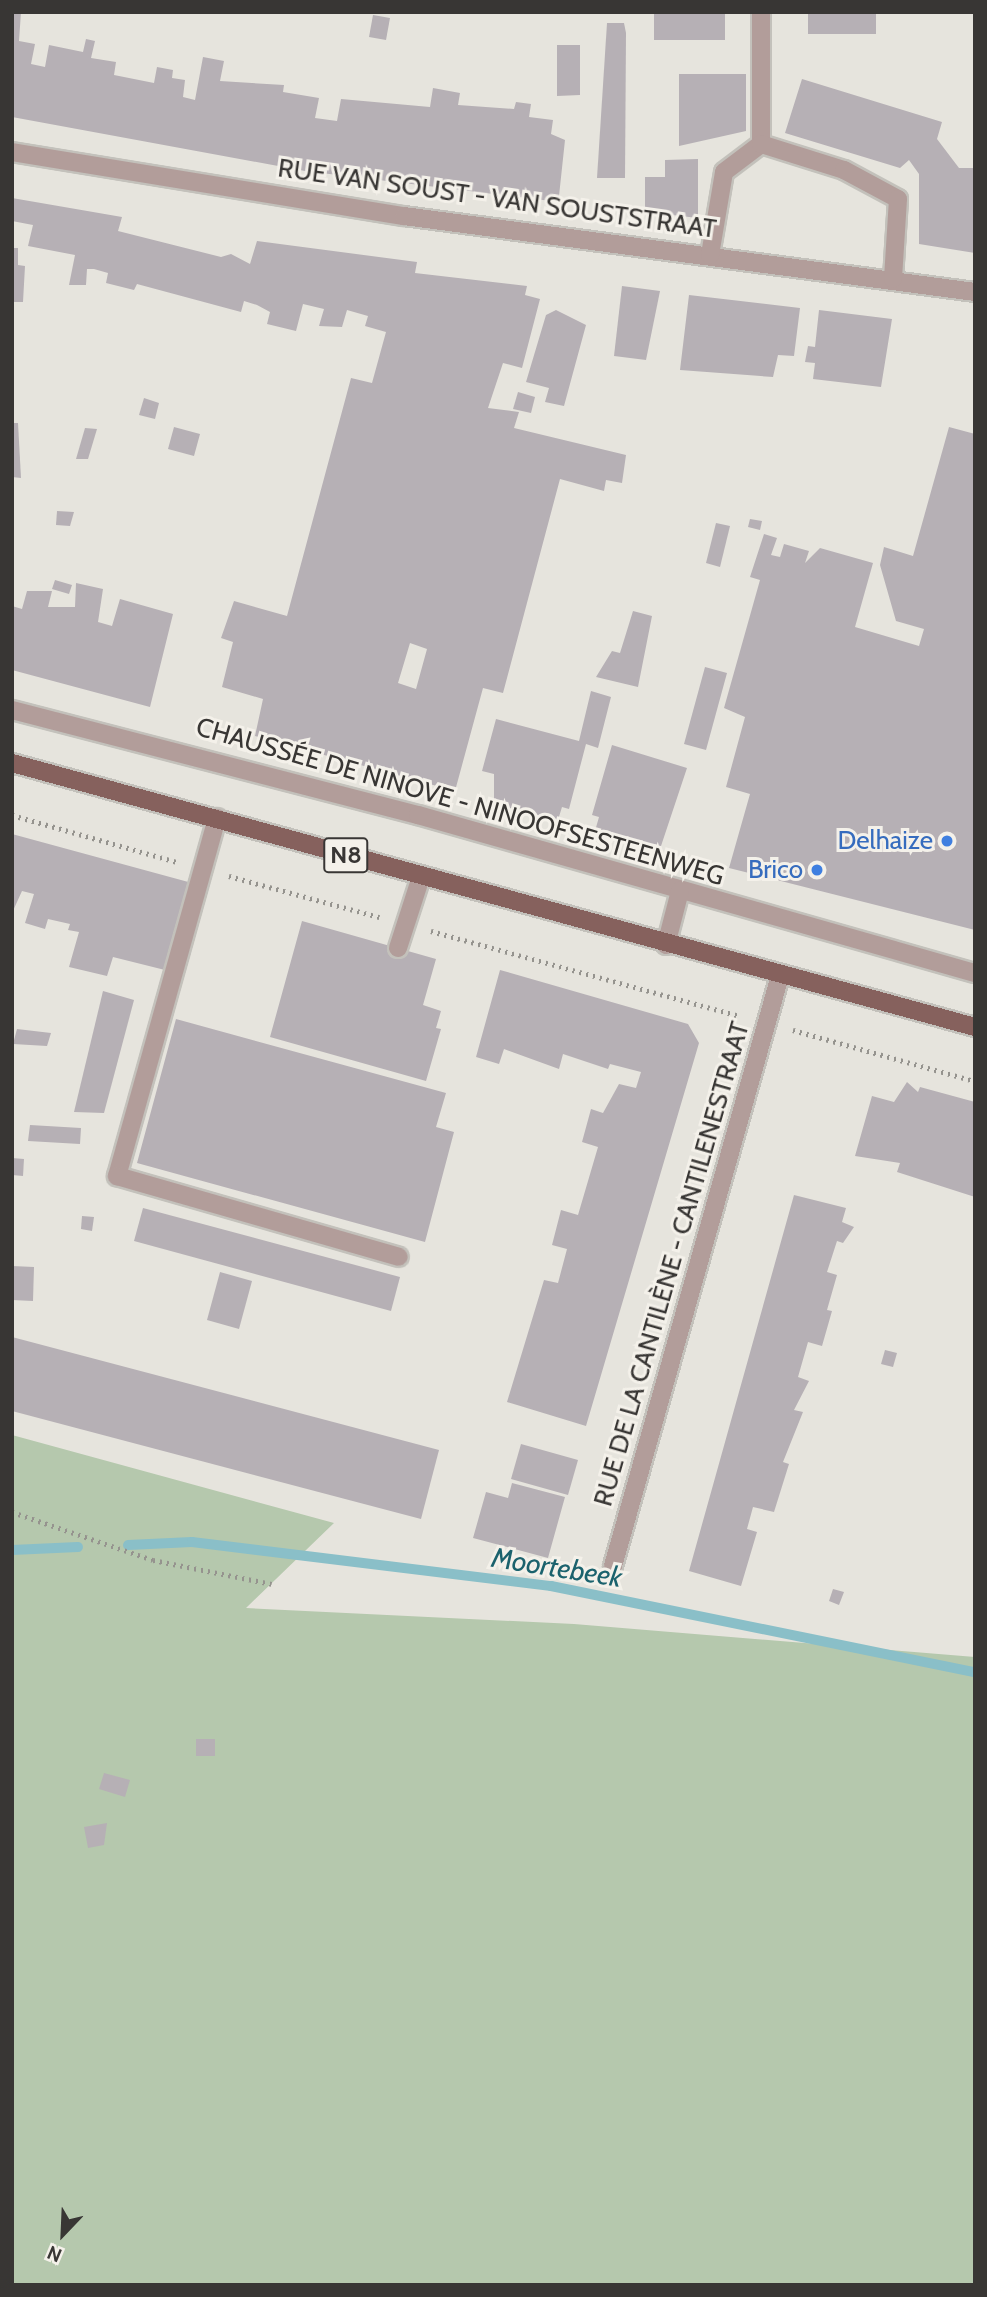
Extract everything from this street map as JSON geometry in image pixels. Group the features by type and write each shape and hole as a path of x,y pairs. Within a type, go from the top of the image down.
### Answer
{"main road":[{"name":"N8","path":"12,764 217,818 780,976 975,1027"}],"street":[{"path":"761,12 761,144"},
{"path":"710,255 724,172 761,144"},
{"path":"761,144 844,170 898,199 893,279"},
{"name":"RUE VAN SOUST - VAN SOUSTSTRAAT","path":"12,152 404,216 975,292"},
{"name":"CHAUSSÉE DE NINOVE - NINOOFSESTEENWEG","path":"12,710 975,973"},
{"path":"217,818 117,1176 399,1257"},
{"path":"398,948 421,877"},
{"path":"666,944 680,891"},
{"name":"RUE DE LA CANTILÈNE - CANTILENESTRAAT","path":"613,1566 769,1024 780,976"}],"path":[{"path":"12,815 975,1081"},
{"path":"12,1512 153,1560 272,1584"}],"green space":[{"path":"12,1435 334,1523 246,1608 574,1624 975,1657 975,2285 12,2285"}],"building":[{"path":"12,12 21,12 19,41 35,44 31,64 45,67 49,45 83,52 86,39 95,41 91,58 116,62 114,75 154,83 157,67 173,70 172,78 185,80 183,97 195,100 203,57 224,61 220,81 284,85 283,92 319,98 315,118 337,121 341,99 430,107 433,88 460,93 458,105 514,109 516,102 531,104 529,117 553,120 551,134 565,140 559,196 551,201 305,171 12,117"},
{"path":"654,12 725,12 725,40 654,40"},
{"path":"808,12 876,12 876,34 808,34"},
{"path":"373,15 390,18 386,40 369,37"},
{"path":"607,23 624,23 626,33 625,178 597,178"},
{"path":"557,45 580,45 580,95 557,96"},
{"path":"679,74 746,74 746,131 679,146"},
{"path":"802,79 942,122 937,139 959,168 975,168 975,253 919,244 919,174 909,160 900,168 785,133"},
{"path":"698,159 698,218 645,212 645,177 665,177 665,160"},
{"path":"12,198 122,217 118,231 221,257 231,254 250,264 257,241 417,262 415,273 527,286 525,295 540,299 522,368 503,363 488,408 519,412 514,428 626,455 622,483 606,480 604,491 560,479 503,693 483,688 455,791 255,736 263,699 222,687 233,642 221,638 234,601 287,616 351,378 372,383 386,332 365,326 368,316 347,310 342,327 319,326 324,309 303,304 296,331 267,324 270,312 244,301 241,312 137,284 134,290 106,283 108,273 94,269 87,269 86,285 69,285 75,255 28,246 33,225 12,221","holes":["410,643 427,649 416,689 398,683"]},
{"path":"12,248 18,248 18,265 25,266 23,302 12,302"},
{"path":"622,286 660,291 646,360 614,356"},
{"path":"689,295 800,308 794,356 778,355 773,377 680,370"},
{"path":"556,310 586,325 564,406 545,402 549,388 526,382 546,315"},
{"path":"819,310 892,319 881,387 813,379 815,363 805,362 808,346 815,347"},
{"path":"518,392 535,397 531,413 513,409"},
{"path":"144,398 159,403 155,419 139,415"},
{"path":"12,423 18,423 21,478 12,477"},
{"path":"174,427 200,434 194,456 168,449"},
{"path":"949,427 975,434 975,930 729,868 750,794 726,787 745,717 724,708 760,580 750,577 764,534 777,538 771,555 780,557 784,544 809,551 805,563 820,548 873,563 855,627 919,646 924,629 896,621 880,565 884,547 913,556"},
{"path":"85,428 97,429 88,459 76,459"},
{"path":"57,511 74,512 70,526 56,525"},
{"path":"750,519 762,521 760,530 748,527"},
{"path":"716,523 730,526 720,567 706,563"},
{"path":"55,580 72,585 69,594 52,589"},
{"path":"76,583 103,589 98,622 112,626 120,599 173,614 150,707 12,670 12,606 22,609 27,591 52,591 48,607 75,607"},
{"path":"633,611 652,616 638,687 596,677 612,651 620,653"},
{"path":"705,667 727,673 706,750 684,744"},
{"path":"591,691 611,697 598,748 586,744 569,809 562,807 558,820 494,804 494,774 482,771 496,719 579,741"},
{"path":"612,745 687,768 660,849 595,831 599,817 592,815"},
{"path":"12,834 192,883 169,971 113,957 107,976 69,967 79,932 68,930 70,924 48,919 45,929 25,923 34,894 22,891 12,913"},
{"path":"302,921 436,959 423,1005 441,1011 436,1028 441,1029 426,1081 270,1037"},
{"path":"500,970 688,1024 699,1043 586,1426 507,1402 544,1280 558,1283 567,1249 552,1245 561,1210 578,1215 598,1147 582,1142 591,1109 603,1113 619,1084 636,1088 641,1072 610,1064 608,1069 563,1054 559,1069 504,1049 499,1064 476,1057"},
{"path":"103,991 134,1000 104,1113 74,1112"},
{"path":"176,1019 446,1093 436,1127 454,1132 425,1242 137,1163"},
{"path":"17,1029 51,1033 47,1046 13,1044"},
{"path":"907,1082 918,1092 920,1087 975,1102 975,1197 897,1172 900,1163 855,1156 872,1096 894,1102"},
{"path":"30,1125 81,1128 80,1144 28,1141"},
{"path":"12,1158 24,1159 23,1176 12,1175"},
{"path":"794,1195 846,1208 842,1222 854,1227 843,1243 837,1241 827,1272 837,1275 827,1310 832,1311 822,1346 808,1342 798,1377 809,1381 794,1410 803,1412 783,1462 789,1464 774,1512 753,1507 747,1529 757,1532 741,1586 689,1571"},
{"path":"143,1208 400,1277 391,1311 134,1241"},
{"path":"82,1216 94,1217 92,1231 81,1229"},
{"path":"12,1266 34,1267 33,1301 12,1300"},
{"path":"220,1272 252,1281 239,1329 207,1320"},
{"path":"12,1337 439,1450 421,1519 12,1411"},
{"path":"885,1350 897,1353 893,1367 881,1364"},
{"path":"521,1444 578,1460 568,1495 511,1479"},
{"path":"512,1483 565,1497 548,1558 473,1538 486,1492 508,1498"},
{"path":"833,1589 844,1592 839,1605 829,1601"},
{"path":"196,1739 215,1739 215,1756 196,1756"},
{"path":"104,1773 130,1780 125,1797 99,1789"},
{"path":"107,1823 104,1845 88,1848 84,1827"}],"waterway":[{"name":"Moortebeek","path":"128,1545 192,1542 551,1586 975,1672"},
{"name":"Moortebeek","path":"12,1550 78,1547"}],"place":[{"name":"Delhaize","path":"947,841"},
{"name":"Brico","path":"817,870"}]}
